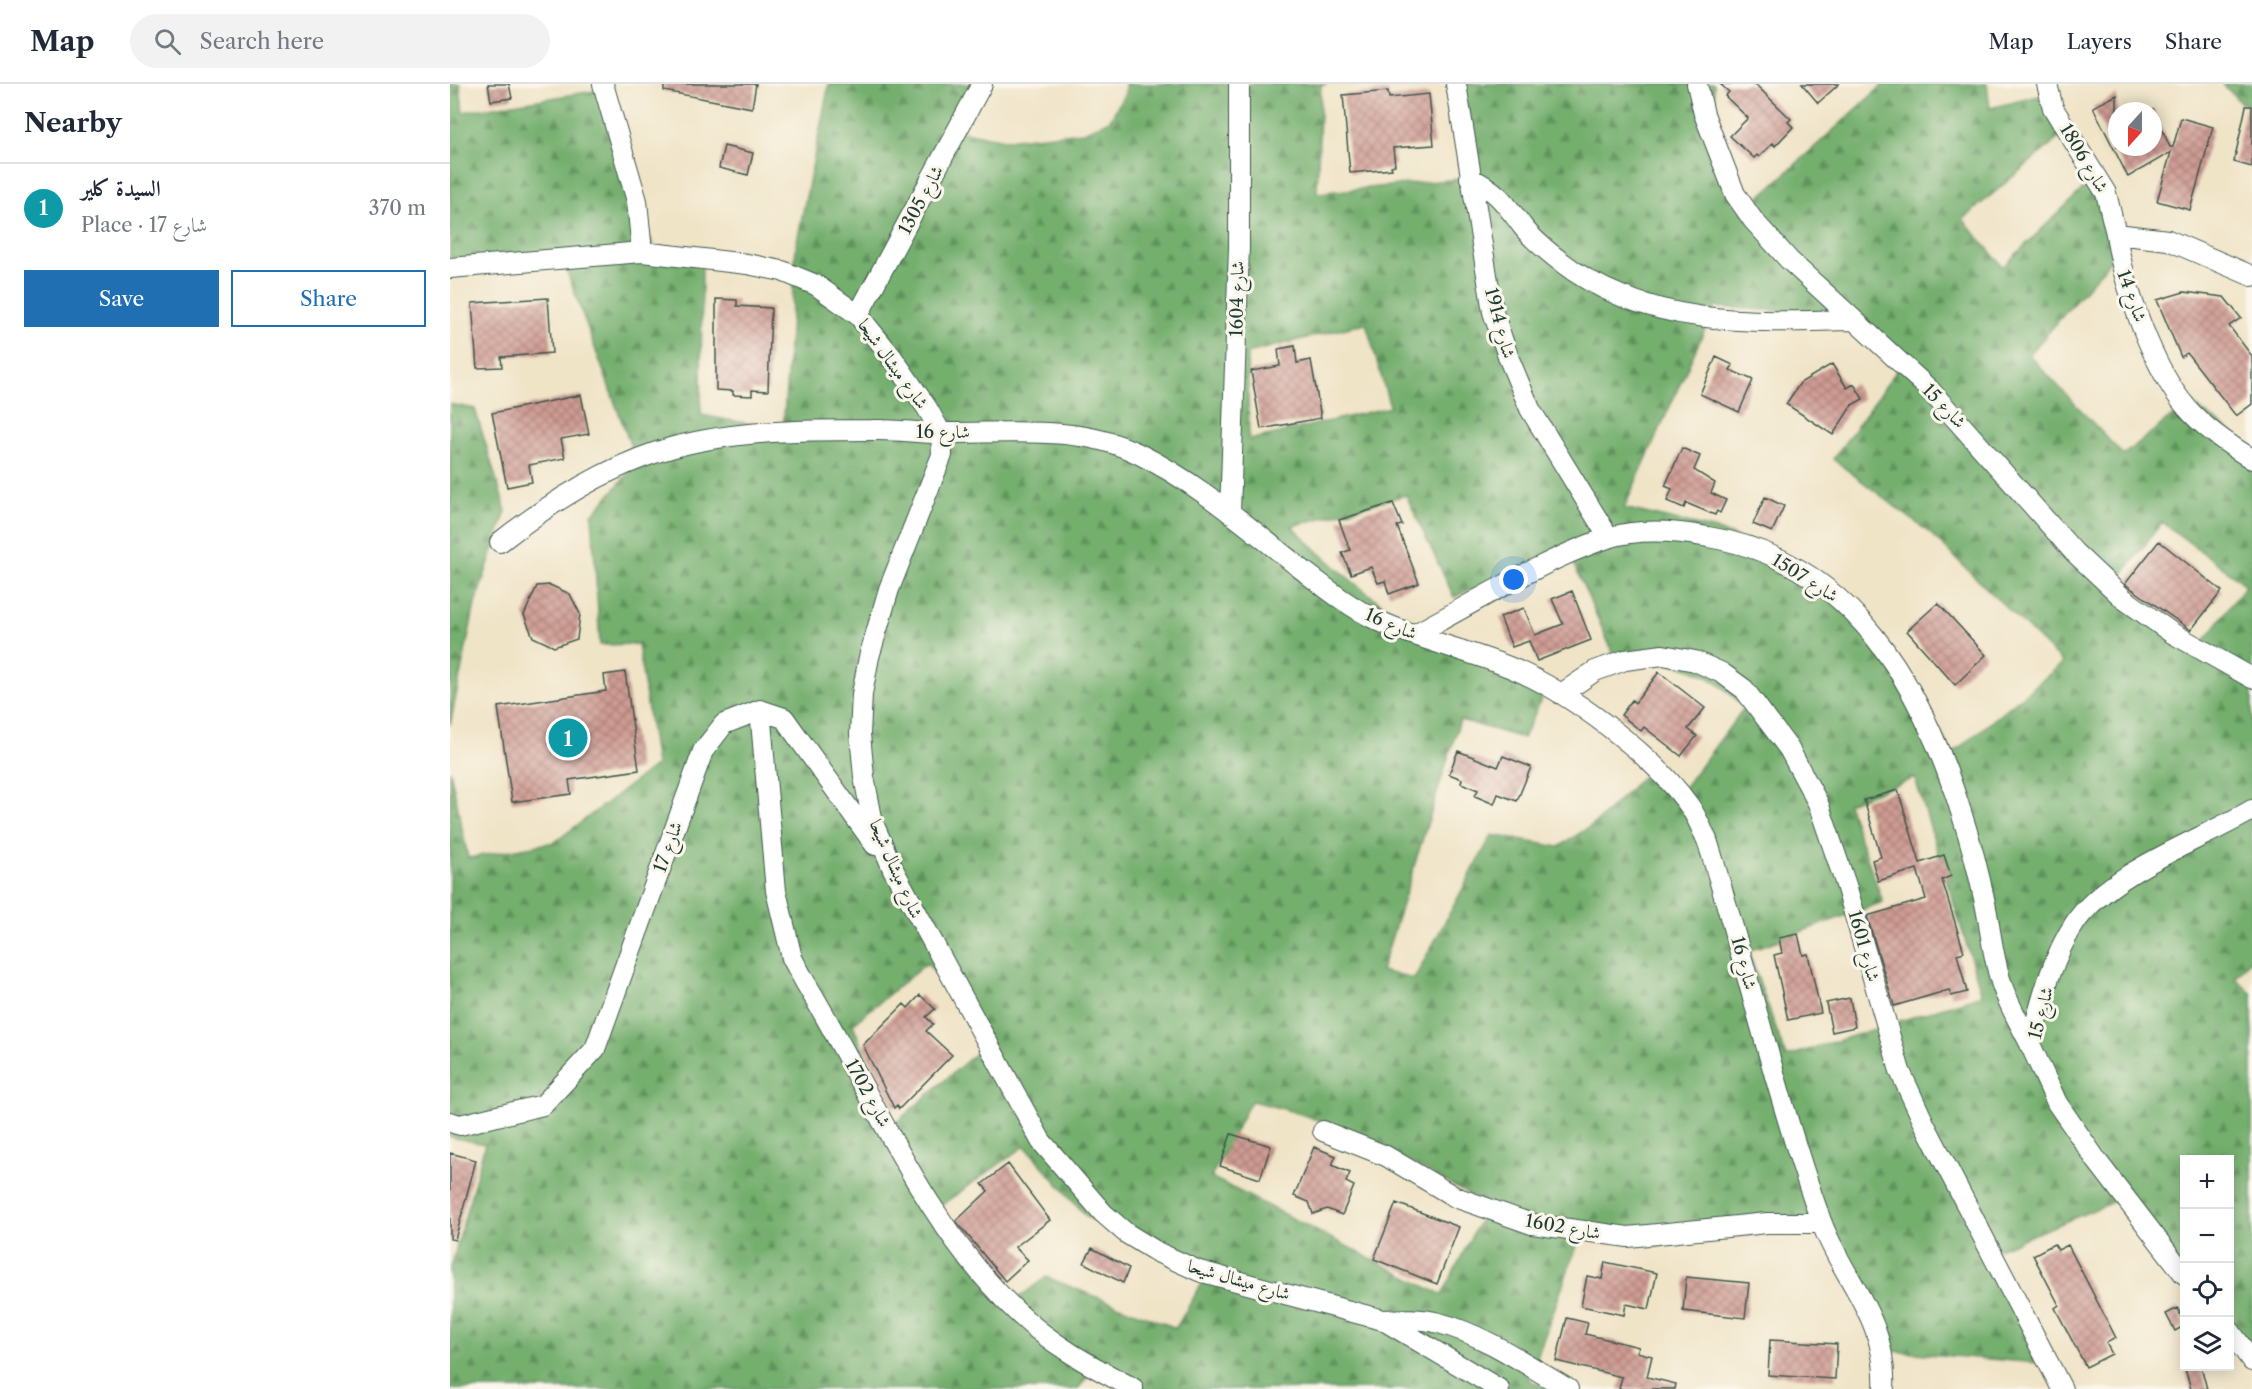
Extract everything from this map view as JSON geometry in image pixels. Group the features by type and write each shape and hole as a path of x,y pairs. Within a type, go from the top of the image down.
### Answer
{"street":[{"path":"603,84 637,201 642,252"},
{"name":"شارع 1305","path":"858,315 982,84"},
{"name":"شارع 1604","path":"1230,513 1238,281 1239,84"},
{"name":"شارع 1914","path":"1456,84 1493,312 1509,359 1530,409 1609,538"},
{"name":"شارع 15","path":"1697,84 1704,114 1735,194 1753,220 1789,260 1929,389 2074,552 2124,599 2172,633 2252,678"},
{"name":"شارع 1806","path":"2047,84 2053,108 2106,193 2116,234"},
{"path":"1470,178 1491,188 1506,201 1524,228 1580,277 1613,294 1692,317 1792,322 1854,320"},
{"path":"2116,234 2168,240 2252,276"},
{"name":"شارع 14","path":"2116,234 2120,264 2149,342 2167,378 2186,407 2208,429 2252,459"},
{"name":"شارع ميشال شيحا","path":"450,268 642,252 747,264 782,271 816,285 858,315 892,357 927,408 941,434 942,455 889,589 869,657 862,694 860,734 864,777 873,823 893,869 1041,1141 1103,1213 1126,1233 1157,1252 1199,1271 1383,1320 1499,1389"},
{"name":"شارع 16","path":"500,542 528,521 592,481 672,448 719,438 874,429 941,434 1048,433 1093,440 1132,451 1171,471 1230,513 1331,594 1383,622 1512,668 1561,694 1660,772 1689,805 1707,840 1822,1223 1862,1298 1881,1344 1885,1369 1884,1389"},
{"name":"شارع 1507","path":"1415,634 1549,564 1609,538 1652,531 1727,540 1764,552 1812,578 1849,606 1878,638 1912,695 1940,752 1965,827 2003,988 2030,1044"},
{"name":"شارع 1601","path":"1561,694 1595,671 1625,660 1664,655 1695,661 1722,673 1744,689 1789,749 1818,803 1846,885 1900,1071 1924,1123 2062,1389"},
{"path":"760,710 784,718 893,869"},
{"name":"شارع 17","path":"450,1122 460,1125 543,1105 595,1049 703,751 724,724 760,710"},
{"name":"شارع 1702","path":"760,710 776,891 792,958 805,982 906,1162 944,1224 975,1266 1016,1311 1053,1341 1090,1366 1133,1388"},
{"name":"شارع 15","path":"2180,1269 2097,1161 2057,1103 2030,1044 2057,956 2074,923 2092,902 2160,858 2252,810"},
{"name":"شارع 1602","path":"1323,1131 1386,1156 1455,1197 1532,1224 1628,1237 1767,1223 1822,1223"},
{"path":"1383,1320 1413,1318 1440,1323 1483,1341 1568,1389"},
{"path":"2234,1338 2252,1361"}],"green space":[{"path":"450,84 460,84 463,112 606,89 653,247 702,251 701,415 783,430 796,246 829,84 982,84 955,130 1004,140 1084,132 1110,120 1125,93 1125,84 1327,84 1321,85 1317,193 1479,177 1461,84 1714,84 1717,115 1725,146 1745,189 1754,202 1884,84 1987,84 1990,108 2046,94 2067,131 1963,219 2003,267 2095,177 2125,243 2029,355 2123,455 2190,402 2252,447 2252,958 2235,978 2252,993 2252,1367 2234,1342 2234,1155 2180,1155 2180,1273 2123,1198 1988,1253 2052,1364 1878,1350 1833,1224 1658,1245 1581,1234 1529,1380 1551,1389 1133,1389 1090,1374 1078,1389 450,1389 450,1271 485,1144 450,1137 450,770 468,858 555,842 656,765 638,644 600,645 592,515 637,463 565,266 450,257","holes":["1715,307 1839,314 1900,366 1833,459 1931,534 2063,663 1953,753 1881,644 1767,549 1720,531 1624,508","1366,323 1390,407 1249,440 1247,353","1406,495 1454,597 1566,547 1614,655 1669,663 1700,673 1714,681 1744,708 1675,800 1643,776 1597,822 1559,847 1492,835 1414,979 1381,971 1460,720 1523,738 1543,696 1436,639 1386,607 1338,569 1292,526","2162,522 2246,585 2199,648 2114,586","1915,778 1982,995 1786,1057 1748,951 1883,902 1847,803","927,963 991,1040 892,1126 853,1024","1251,1101 1283,1109 1344,1130 1402,1158 1487,1205 1442,1295 1211,1177","1025,1146 1087,1217 1208,1273 1176,1328 1046,1277 1008,1306 929,1214"]},
{"path":"2223,84 2252,84 2252,105 2241,103"},
{"path":"450,404 475,409 506,511 475,604 450,725"}],"building":[{"path":"488,84 509,84 512,98 491,101"},
{"path":"664,84 756,84 752,108 664,91"},
{"path":"1720,84 1755,84 1791,119 1788,122 1793,127 1775,146 1773,143 1759,157 1757,155 1754,158 1730,136 1748,118 1725,96 1729,92"},
{"path":"1802,84 1839,84 1818,103"},
{"path":"1388,91 1389,98 1429,94 1434,145 1393,148 1395,165 1391,166 1392,169 1350,173 1343,95"},
{"path":"2117,95 2117,102 2108,102 2108,137 2093,107"},
{"path":"2246,106 2252,106 2252,167 2234,162"},
{"path":"2181,118 2213,127 2190,210 2157,201 2171,152 2128,177 2118,156 2162,156 2162,129 2170,147 2173,147"},
{"path":"724,146 753,153 748,175 719,168"},
{"path":"2184,292 2224,297 2241,318 2229,326 2252,356 2252,404 2236,416 2187,353 2181,357 2157,300"},
{"path":"548,298 552,353 501,357 502,367 477,368 472,303"},
{"path":"716,299 737,300 737,306 771,308 768,391 752,390 752,396 733,395 733,391 716,390"},
{"path":"1295,346 1297,363 1311,360 1321,418 1261,429 1251,371 1280,366 1278,349"},
{"path":"1716,357 1733,365 1730,370 1753,380 1739,412 1700,394"},
{"path":"1832,364 1847,388 1854,384 1863,399 1852,405 1833,435 1786,404 1800,383"},
{"path":"581,395 589,434 561,439 565,458 529,465 532,482 507,487 492,413"},
{"path":"1682,448 1700,456 1694,470 1715,483 1711,493 1726,500 1720,513 1717,511 1715,515 1686,503 1684,508 1667,501 1672,489 1665,486"},
{"path":"1765,497 1784,506 1772,532 1753,524"},
{"path":"1393,503 1402,525 1397,526 1419,583 1389,594 1385,581 1378,583 1371,567 1351,574 1342,553 1350,550 1339,520"},
{"path":"2159,541 2222,591 2191,630 2125,584"},
{"path":"550,585 570,594 580,614 577,639 554,647 533,637 524,615 537,586"},
{"path":"1572,591 1591,640 1537,661 1529,641 1512,647 1500,617 1524,608 1535,635 1563,624 1552,599"},
{"path":"1938,603 1986,655 1955,685 1907,631"},
{"path":"625,672 639,770 569,780 571,794 512,802 498,707 606,691 604,675"},
{"path":"1659,672 1705,708 1688,729 1697,736 1681,756 1644,727 1641,731 1621,715 1632,700 1635,703"},
{"path":"1458,751 1498,767 1503,756 1531,767 1517,801 1498,794 1494,804 1475,796 1478,790 1461,783 1462,779 1449,774"},
{"path":"1898,790 1920,863 1944,855 1951,876 1942,880 1964,952 1957,954 1967,992 1951,996 1949,990 1894,1006 1867,916 1926,899 1917,869 1878,881 1872,860 1881,857 1864,800"},
{"path":"1798,934 1803,955 1808,954 1821,1013 1788,1020 1774,955 1782,953 1779,938"},
{"path":"920,995 935,1009 926,1017 933,1024 926,1031 952,1055 899,1109 897,1105 894,1108 863,1045 904,1004 908,1008"},
{"path":"1850,998 1855,1027 1832,1032 1826,1003"},
{"path":"1231,1134 1271,1146 1260,1179 1220,1166"},
{"path":"1314,1147 1336,1156 1332,1165 1350,1173 1346,1182 1354,1186 1342,1215 1327,1209 1313,1214 1309,1202 1294,1196"},
{"path":"450,1153 476,1160 455,1240 450,1239"},
{"path":"1008,1164 1050,1220 1015,1247 1028,1260 1005,1281 956,1221 988,1191 982,1184"},
{"path":"1396,1203 1459,1227 1437,1284 1374,1259"},
{"path":"2054,1244 2058,1250 2068,1245 2116,1338 2106,1343 2112,1354 2086,1367 2055,1308 2059,1305 2033,1255"},
{"path":"1092,1248 1129,1268 1123,1283 1084,1263"},
{"path":"1605,1262 1657,1273 1649,1309 1626,1304 1624,1315 1581,1306 1587,1276 1602,1279"},
{"path":"1686,1277 1749,1283 1745,1318 1683,1311"},
{"path":"2178,1308 2180,1328 2175,1331 2166,1314"},
{"path":"1567,1318 1588,1323 1585,1334 1639,1347 1637,1352 1652,1356 1647,1377 1676,1384 1675,1389 1619,1389 1622,1377 1556,1361"},
{"path":"1770,1340 1837,1344 1835,1379 1768,1375"},
{"path":"2186,1371 2202,1371 2207,1389 2191,1389"}],"place":[{"name":"السيدة كلير","path":"568,738"}]}
